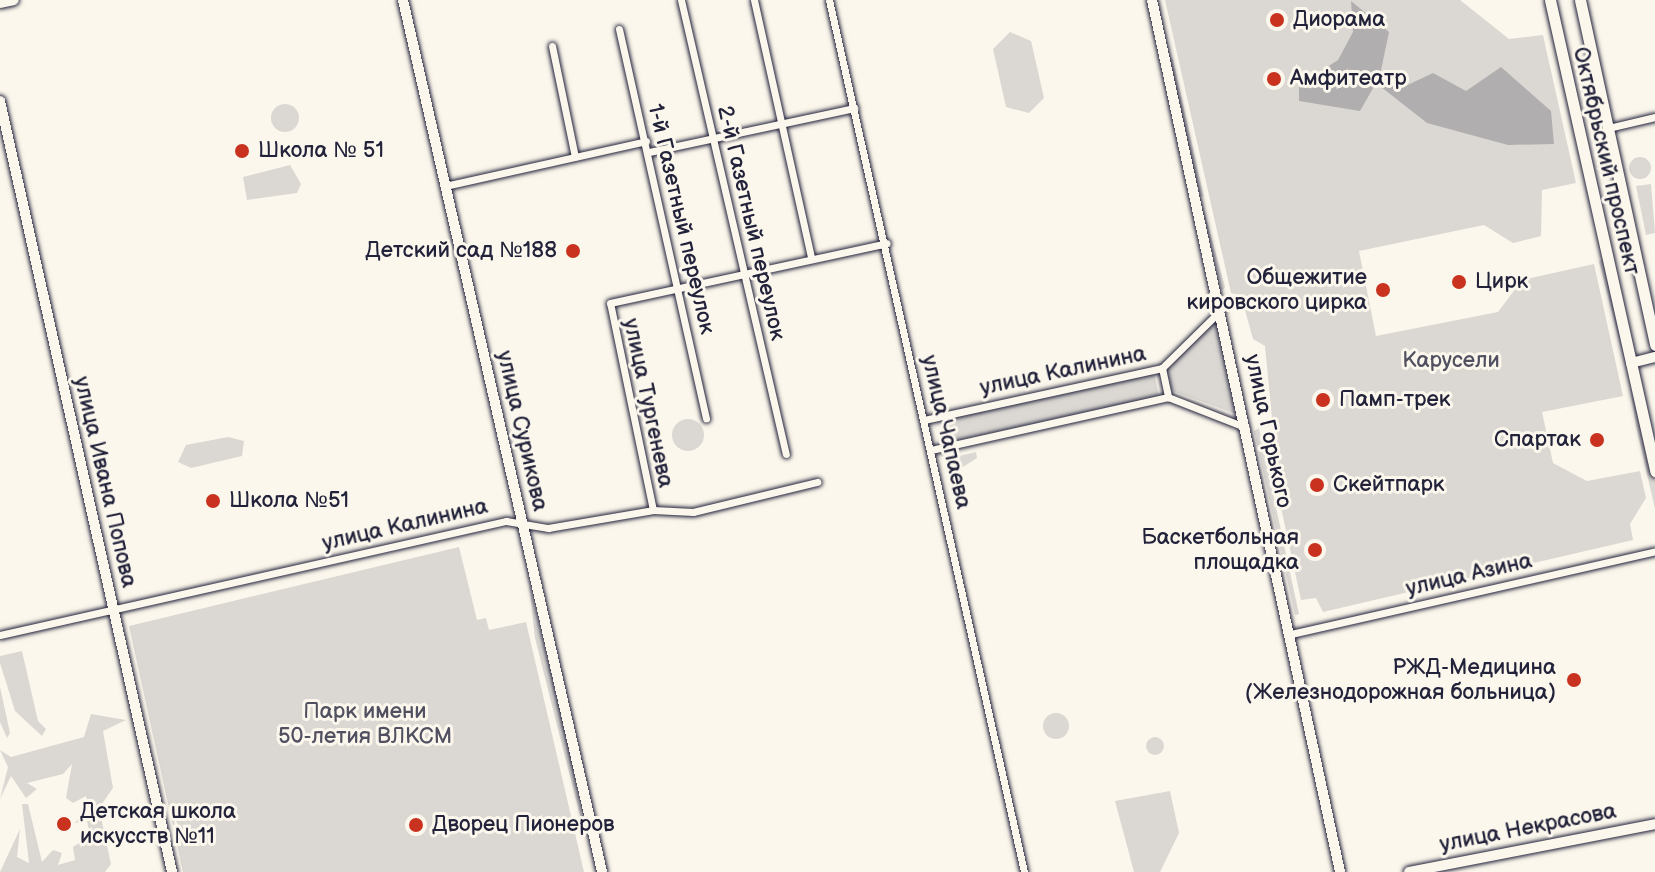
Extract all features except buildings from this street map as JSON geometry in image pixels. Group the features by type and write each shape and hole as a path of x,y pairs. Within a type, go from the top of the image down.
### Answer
{"main road":[{"name":"Октябрьский проспект","path":"1550,0 1655,471"},
{"name":"Октябрьский проспект","path":"1580,0 1655,345"}],"street":[{"path":"0,3 14,0"},
{"name":"улица Сурикова","path":"403,0 602,872"},
{"name":"2-й Газетный переулок","path":"681,0 786,454"},
{"path":"754,0 811,258"},
{"name":"улица Чапаева","path":"829,0 887,243 1024,872"},
{"name":"улица Горького","path":"1152,0 1222,309 1340,872"},
{"name":"1-й Газетный переулок","path":"619,29 649,152 706,418"},
{"path":"552,46 575,157"},
{"name":"улица Ивана Попова","path":"0,101 172,872"},
{"path":"649,152 854,108"},
{"path":"1608,128 1651,118"},
{"path":"445,186 646,141"},
{"path":"679,288 887,243"},
{"name":"улица Тургенева","path":"653,510 610,303 679,288"},
{"name":"улица Калинина","path":"924,420 1162,368 1222,309"},
{"path":"1631,363 1655,357"},
{"name":"улица Калинина","path":"1162,368 1168,397"},
{"path":"931,450 1168,397 1247,428"},
{"name":"улица Калинина","path":"0,635 492,524 522,523 548,528 653,510 693,512 817,482"},
{"name":"улица Азина","path":"1291,634 1655,551"},
{"name":"улица Некрасова","path":"1409,872 1655,824"}],"green space":[{"name":"Карусели","path":"1165,0 1460,0 1509,39 1543,35 1576,183 1542,190 1541,236 1513,243 1484,225 1359,251 1376,336 1498,312 1522,280 1594,264 1623,396 1542,412 1553,463 1587,481 1640,471 1646,498 1630,524 1633,540 1323,612 1316,598 1301,600 1266,438 1273,429 1265,346 1253,339 1241,296 1231,293"},
{"path":"1010,32 1031,41 1044,98 1029,113 1006,107 993,49"},
{"path":"1168,57 1173,59 1204,197 1200,196"},
{"path":"285,104 295,108 299,118 295,128 285,132 275,128 271,118 275,108"},
{"path":"1640,157 1648,160 1651,168 1648,176 1640,179 1632,176 1629,168 1632,160"},
{"path":"290,165 301,184 297,193 247,200 243,177"},
{"path":"1651,184 1655,233 1646,235 1636,186"},
{"path":"1202,203 1225,287 1222,291 1205,219"},
{"path":"1604,257 1629,377 1599,262"},
{"path":"1212,322 1216,323 1236,414 1170,390 1166,368"},
{"path":"1154,373 1159,396 945,443 940,420"},
{"path":"1630,387 1655,481 1655,509 1636,426"},
{"path":"688,419 699,424 704,435 699,446 688,451 677,446 672,435 677,424"},
{"path":"1259,428 1299,614 1295,615 1254,431"},
{"path":"228,437 244,441 242,456 191,468 178,462 186,445"},
{"path":"976,452 977,458 955,472 951,458"},
{"name":"Парк имени 50-летия ВЛКСМ","path":"459,547 477,620 486,618 489,630 526,622 584,872 183,872 129,626"},
{"path":"529,584 570,752 585,836 535,638"},
{"path":"22,651 38,721 46,729 42,736 15,711 0,663 0,656"},
{"path":"0,687 10,733 7,738 0,722"},
{"path":"1056,713 1065,717 1069,726 1065,735 1056,739 1047,735 1043,726 1047,717"},
{"path":"91,714 126,720 103,731 113,788 99,808 111,864 105,872 0,872 20,829 17,857 29,863 22,804 28,804 42,862 53,850 62,853 58,865 75,860 73,847 90,836 87,821 75,823 88,805 86,796 73,803 66,798 72,764 63,774 27,783 37,789 26,798 11,776 0,799 8,767 0,750 11,757 84,737"},
{"path":"1155,737 1164,746 1155,755 1146,746"},
{"path":"1170,791 1179,833 1160,872 1134,872 1115,801"}],"shaded area":[{"path":"1351,1 1389,32 1379,80 1399,89 1433,73 1466,91 1501,67 1551,111 1554,144 1508,145 1427,123 1376,83 1360,111 1299,101 1299,85 1338,60 1353,32"}],"place":[{"name":"Диорама","path":"1277,20"},
{"name":"Амфитеатр","path":"1274,79"},
{"name":"Школа № 51","path":"242,151"},
{"name":"Детский сад №188","path":"573,251"},
{"name":"Цирк","path":"1459,282"},
{"name":"Общежитие кировского цирка","path":"1383,290"},
{"name":"Памп-трек","path":"1323,400"},
{"name":"Спартак","path":"1597,440"},
{"name":"Скейтпарк","path":"1317,485"},
{"name":"Школа №51","path":"213,501"},
{"name":"Баскетбольная площадка","path":"1315,550"},
{"name":"РЖД-Медицина (Железнодорожная больница)","path":"1574,680"},
{"name":"Детская школа искусств №11","path":"64,824"},
{"name":"Дворец Пионеров","path":"416,825"}]}
